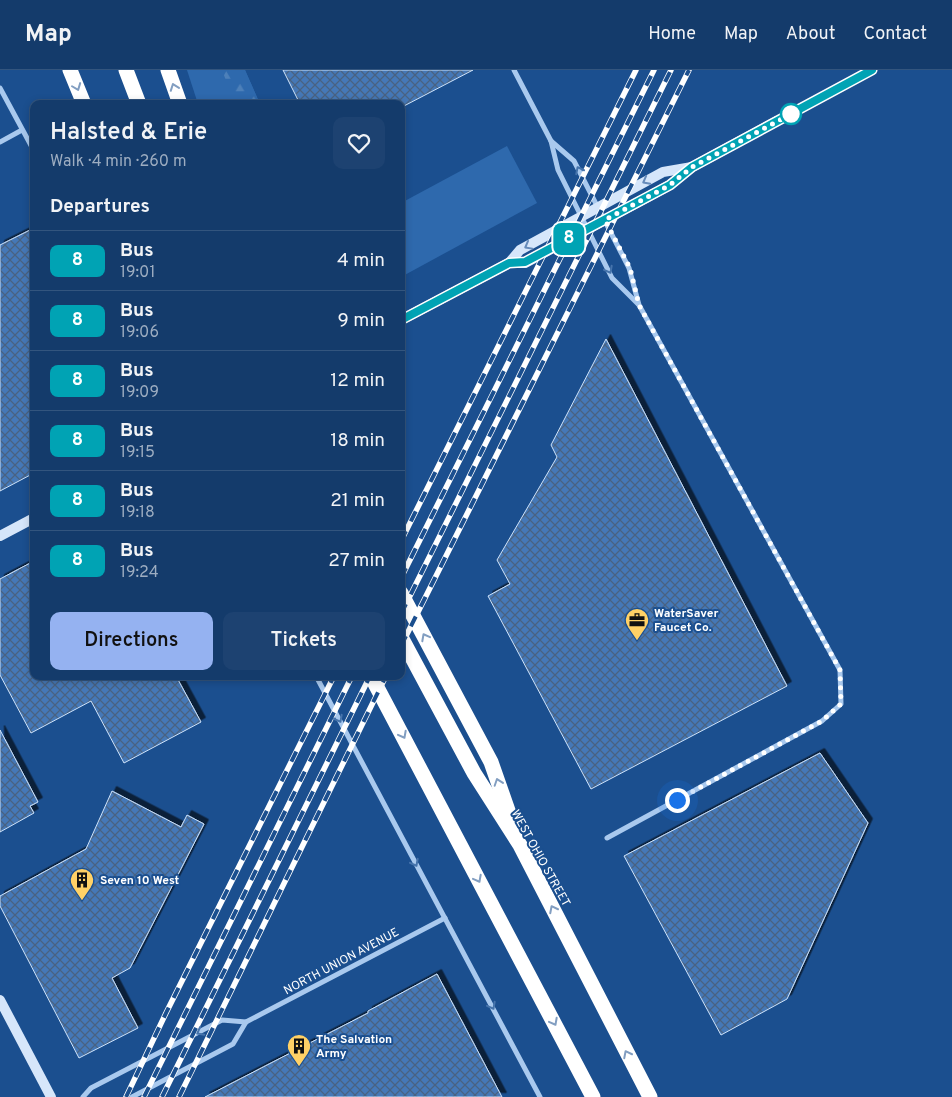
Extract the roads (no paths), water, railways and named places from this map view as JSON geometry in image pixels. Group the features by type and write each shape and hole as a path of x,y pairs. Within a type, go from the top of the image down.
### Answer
{"highway":[{"path":"70,70 82,100"},
{"path":"126,70 137,100"},
{"path":"168,70 179,100"},
{"path":"405,601 491,762 520,845"},
{"name":"WEST OHIO STREET","path":"405,644 474,773 520,845 650,1097"},
{"path":"374,680 593,1097"}],"main road":[{"path":"509,263 525,262 605,220 670,185 692,167 777,121"},
{"path":"405,318 509,263 520,250 663,172 692,167"},
{"path":"0,536 30,520"},
{"path":"0,1000 51,1097"}],"street":[{"path":"514,70 551,140 558,170 612,278 639,305"},
{"path":"0,88 30,144"},
{"path":"0,142 22,130"},
{"path":"551,140 574,161 630,268 639,305 840,670 841,704 817,724 607,838"},
{"path":"318,680 540,1097"},
{"name":"NORTH UNION AVENUE","path":"246,1022 445,918"},
{"path":"83,1097 91,1088 222,1020 246,1022 233,1044 132,1097"}],"railway":[{"path":"405,533 636,70"},
{"path":"405,570 654,70"},
{"path":"405,606 671,70"},
{"path":"405,638 689,70"},
{"path":"126,1097 332,680"},
{"path":"144,1097 350,680"},
{"path":"162,1097 368,680"},
{"path":"179,1097 384,680"}],"place":[{"name":"WaterSaver Faucet Co.","path":"637,641"},
{"name":"Seven 10 West","path":"82,901"},
{"name":"The Salvation Army","path":"299,1067"}]}
